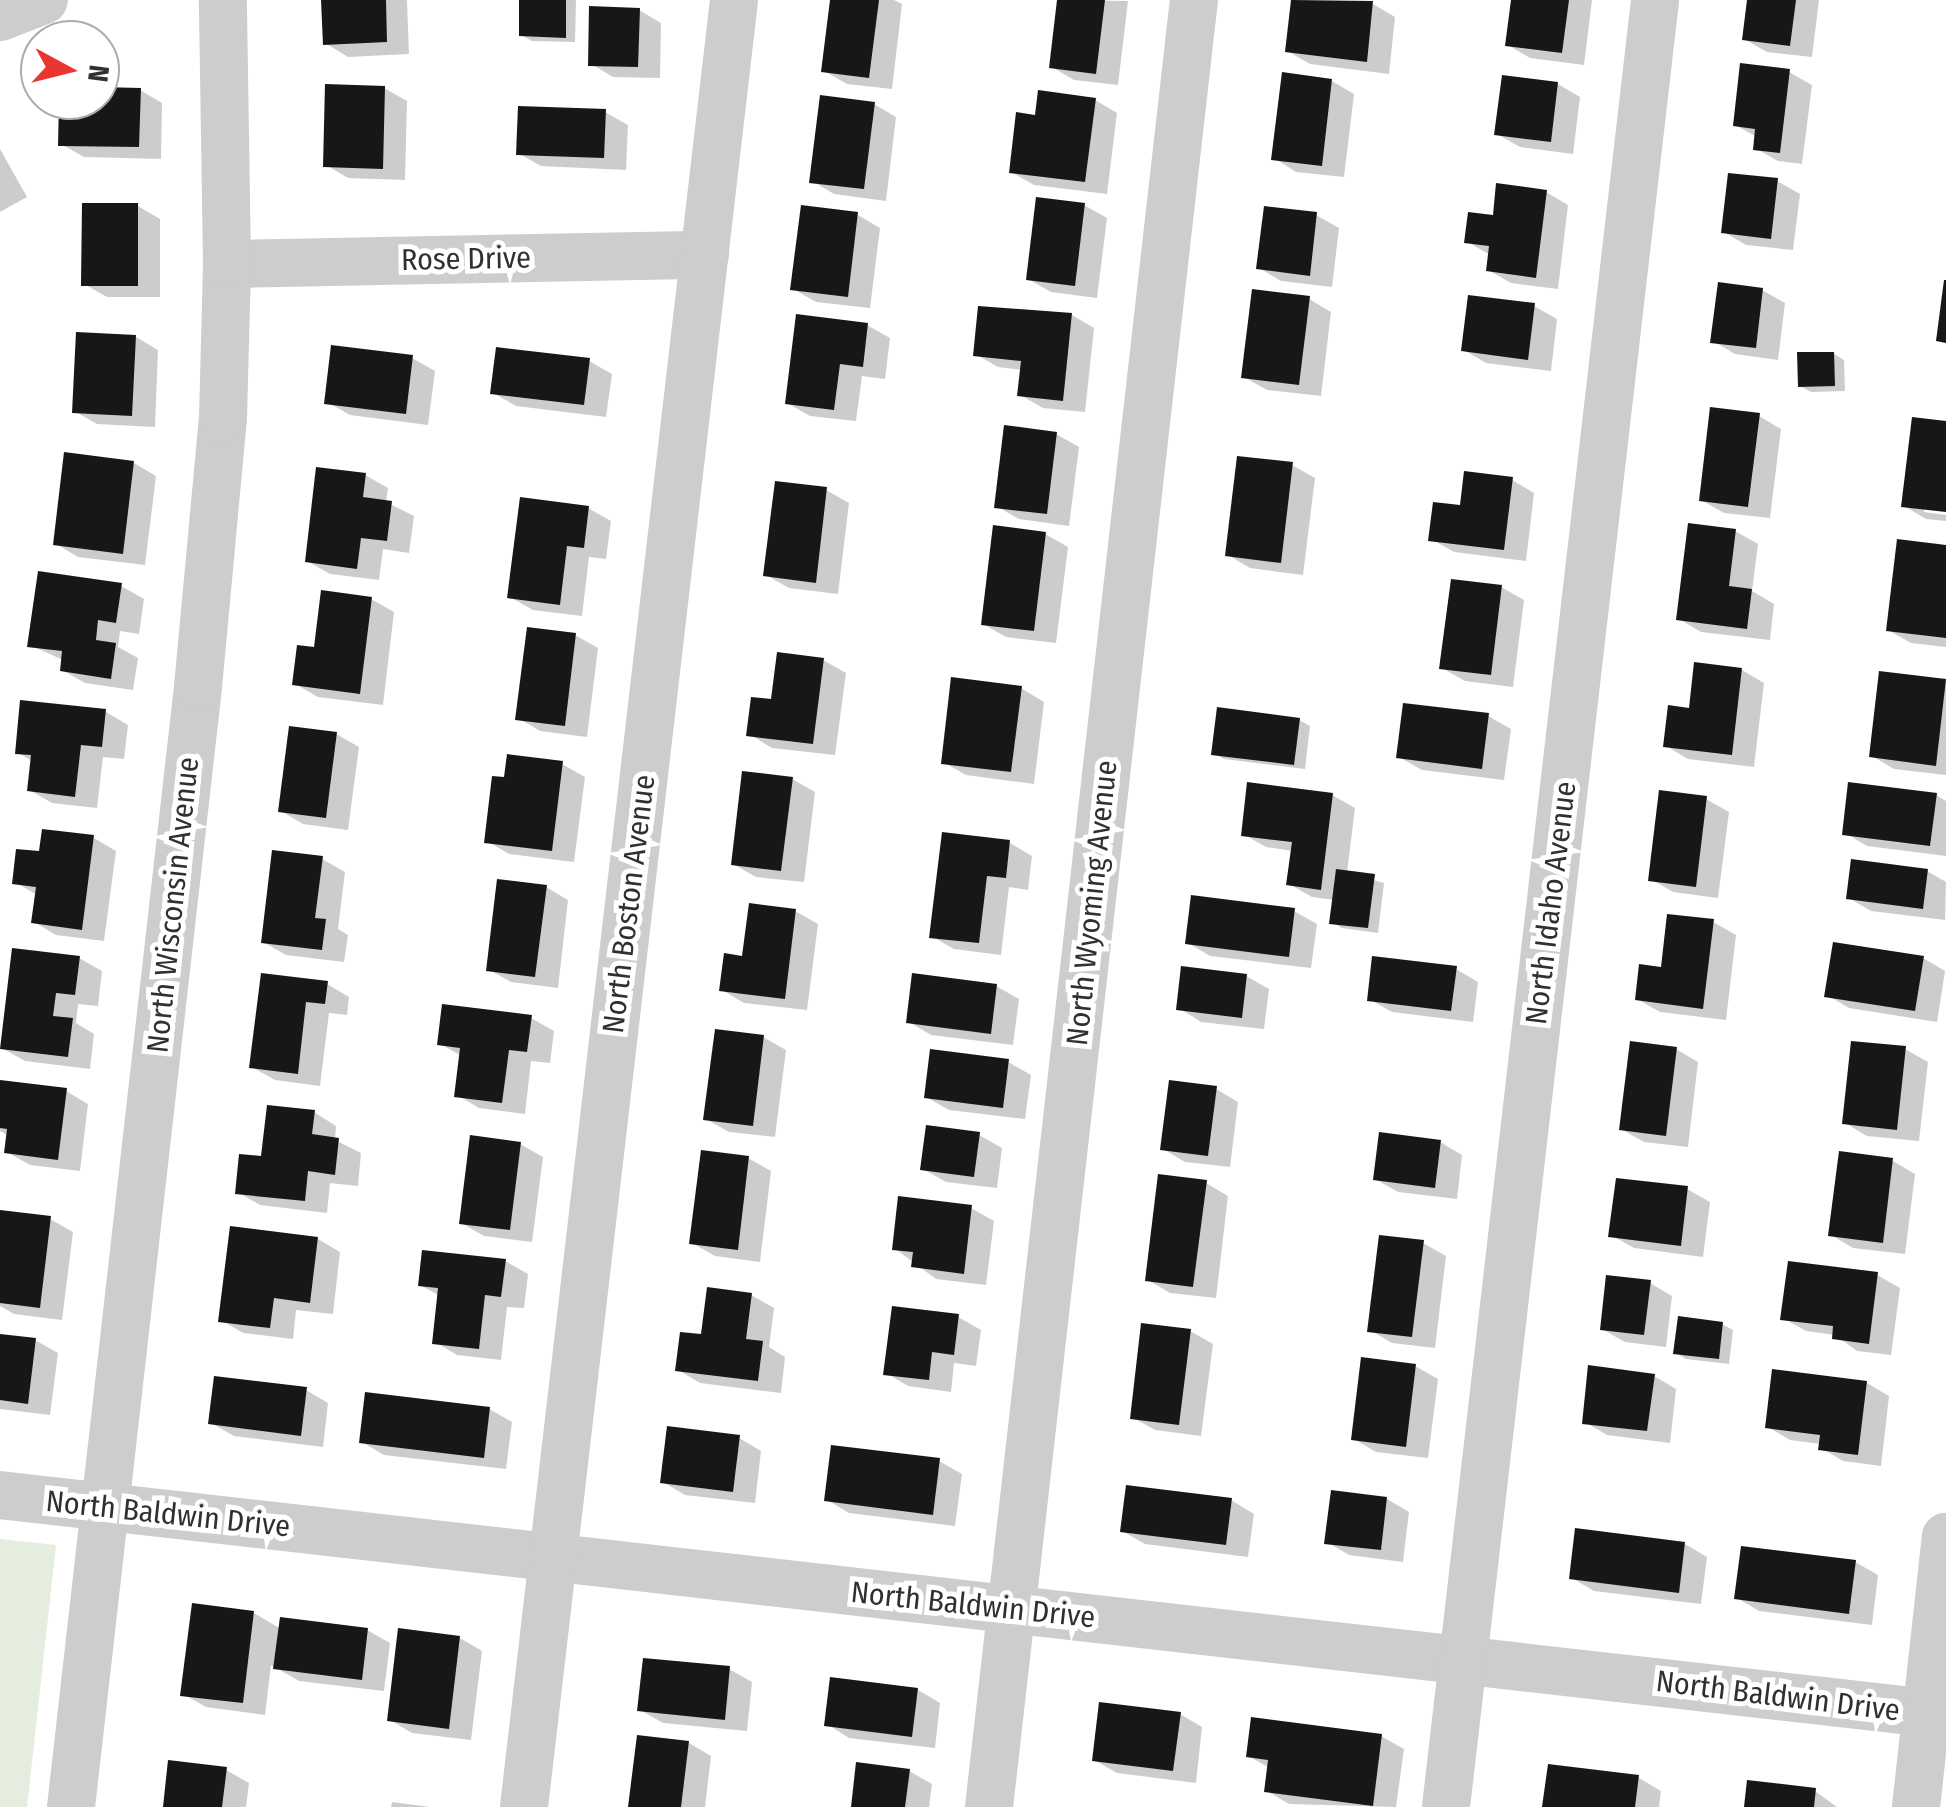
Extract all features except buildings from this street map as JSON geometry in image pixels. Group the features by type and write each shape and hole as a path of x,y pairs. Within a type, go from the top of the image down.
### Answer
{"street":[{"path":"0,17 44,0"},
{"name":"North Wisconsin Avenue","path":"70,1807 198,687 223,418 228,264 224,0"},
{"name":"North Boston Avenue","path":"524,1807 734,0"},
{"name":"North Wyoming Avenue","path":"990,1807 1194,0"},
{"name":"North Idaho Avenue","path":"1446,1807 1655,0"},
{"name":"Rose Drive","path":"228,264 705,254"},
{"name":"North Baldwin Drive","path":"0,1495 1936,1714"},
{"path":"1916,1807 1936,1714 1946,1537"}],"green space":[{"path":"0,1539 56,1545 27,1807 0,1807"}]}
